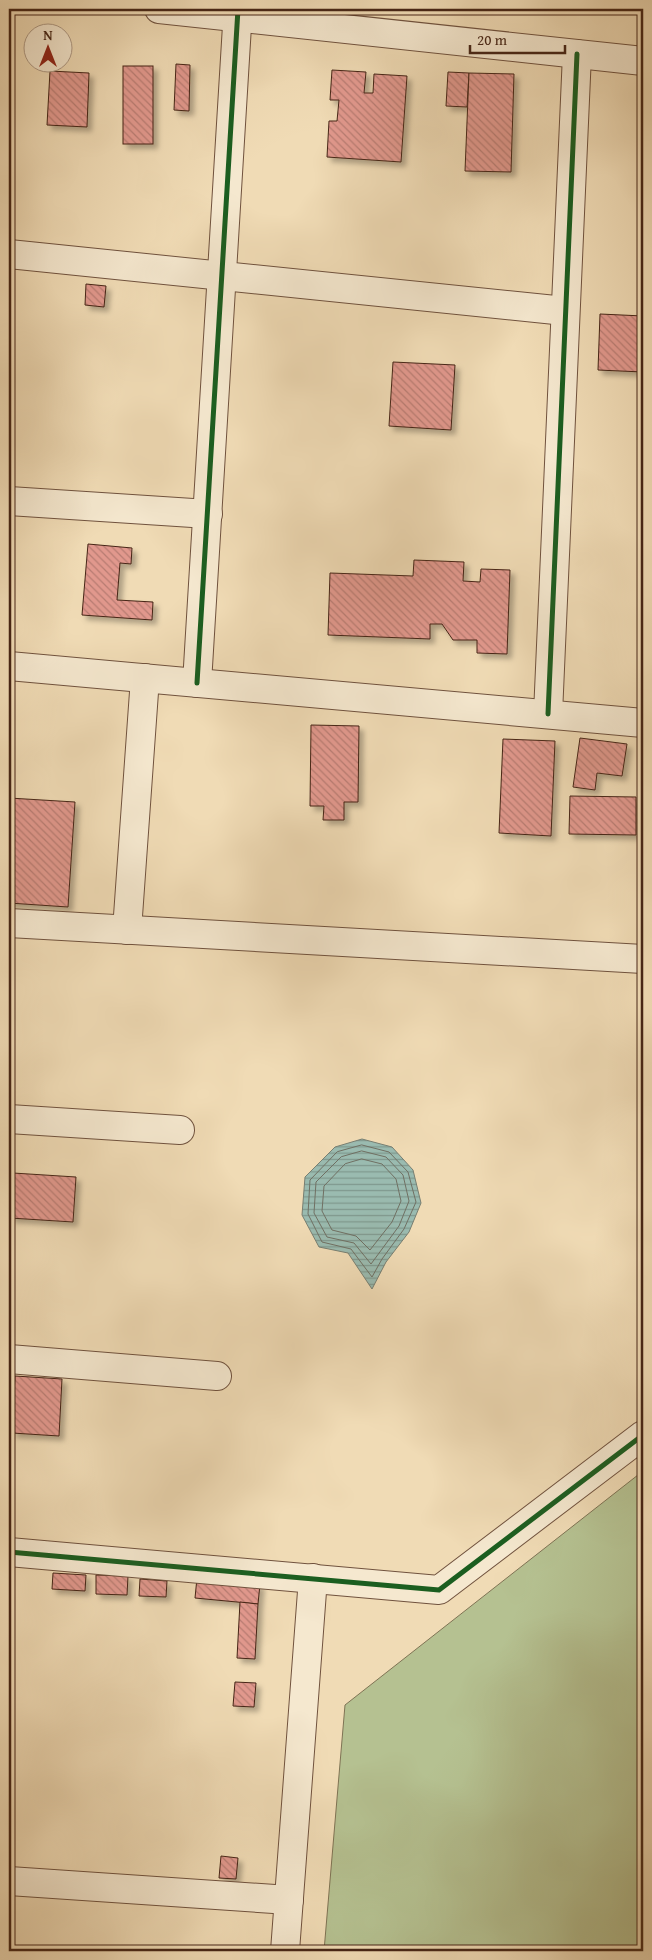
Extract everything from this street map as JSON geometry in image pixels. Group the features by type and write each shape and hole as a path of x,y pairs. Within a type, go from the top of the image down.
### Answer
{"street":[{"path":"159,9 238,13 643,61"},
{"path":"197,682 238,13"},
{"path":"548,714 577,54"},
{"path":"9,254 566,311"},
{"path":"9,500 208,514"},
{"path":"9,666 643,722"},
{"path":"127,930 145,678"},
{"path":"9,923 643,959"},
{"path":"9,1119 180,1130"},
{"path":"9,1359 217,1376"},
{"path":"9,1552 439,1590 643,1435"},
{"path":"285,1951 313,1578"},
{"path":"9,1881 289,1900"}],"green space":[{"path":"643,1471 643,1951 324,1951 345,1705"}],"water":[{"path":"362,1139 392,1147 413,1170 421,1203 409,1232 386,1262 372,1289 348,1253 319,1247 302,1215 305,1177 335,1147"}],"building":[{"path":"176,64 190,65 189,111 174,110"},
{"path":"123,66 153,66 153,144 123,144"},
{"path":"332,70 366,72 364,93 373,93 374,74 407,76 401,162 327,157 329,121 337,121 339,100 330,100"},
{"path":"50,72 89,73 87,127 47,125"},
{"path":"448,72 469,73 467,107 446,106"},
{"path":"469,73 514,74 511,172 465,171"},
{"path":"86,284 106,286 104,307 85,305"},
{"path":"600,314 643,316 643,372 598,370"},
{"path":"393,362 455,365 451,430 389,426"},
{"path":"88,544 132,548 131,564 120,563 117,600 153,602 152,620 82,615"},
{"path":"414,560 464,562 463,581 480,582 481,569 510,570 507,654 477,653 477,640 453,640 442,624 430,624 430,639 328,635 330,573 413,576"},
{"path":"311,725 359,726 358,802 344,802 344,820 323,820 324,806 310,806"},
{"path":"580,738 627,744 622,776 597,773 595,790 573,787"},
{"path":"503,739 555,741 551,836 499,833"},
{"path":"570,796 636,797 636,835 569,834"},
{"path":"9,798 75,802 68,907 9,903"},
{"path":"13,1173 76,1177 73,1222 10,1218"},
{"path":"15,1376 62,1379 59,1436 12,1433"},
{"path":"53,1573 86,1575 85,1591 52,1589"},
{"path":"96,1575 128,1576 127,1595 96,1594"},
{"path":"197,1578 260,1584 258,1604 195,1598"},
{"path":"140,1579 167,1581 166,1597 139,1596"},
{"path":"240,1602 258,1604 255,1659 237,1658"},
{"path":"235,1682 256,1683 254,1707 233,1706"},
{"path":"221,1856 238,1858 236,1879 219,1878"}],"cycle path":[{"path":"197,683 238,9"},
{"path":"548,714 577,54"},
{"path":"9,1552 439,1590 643,1435"}]}
